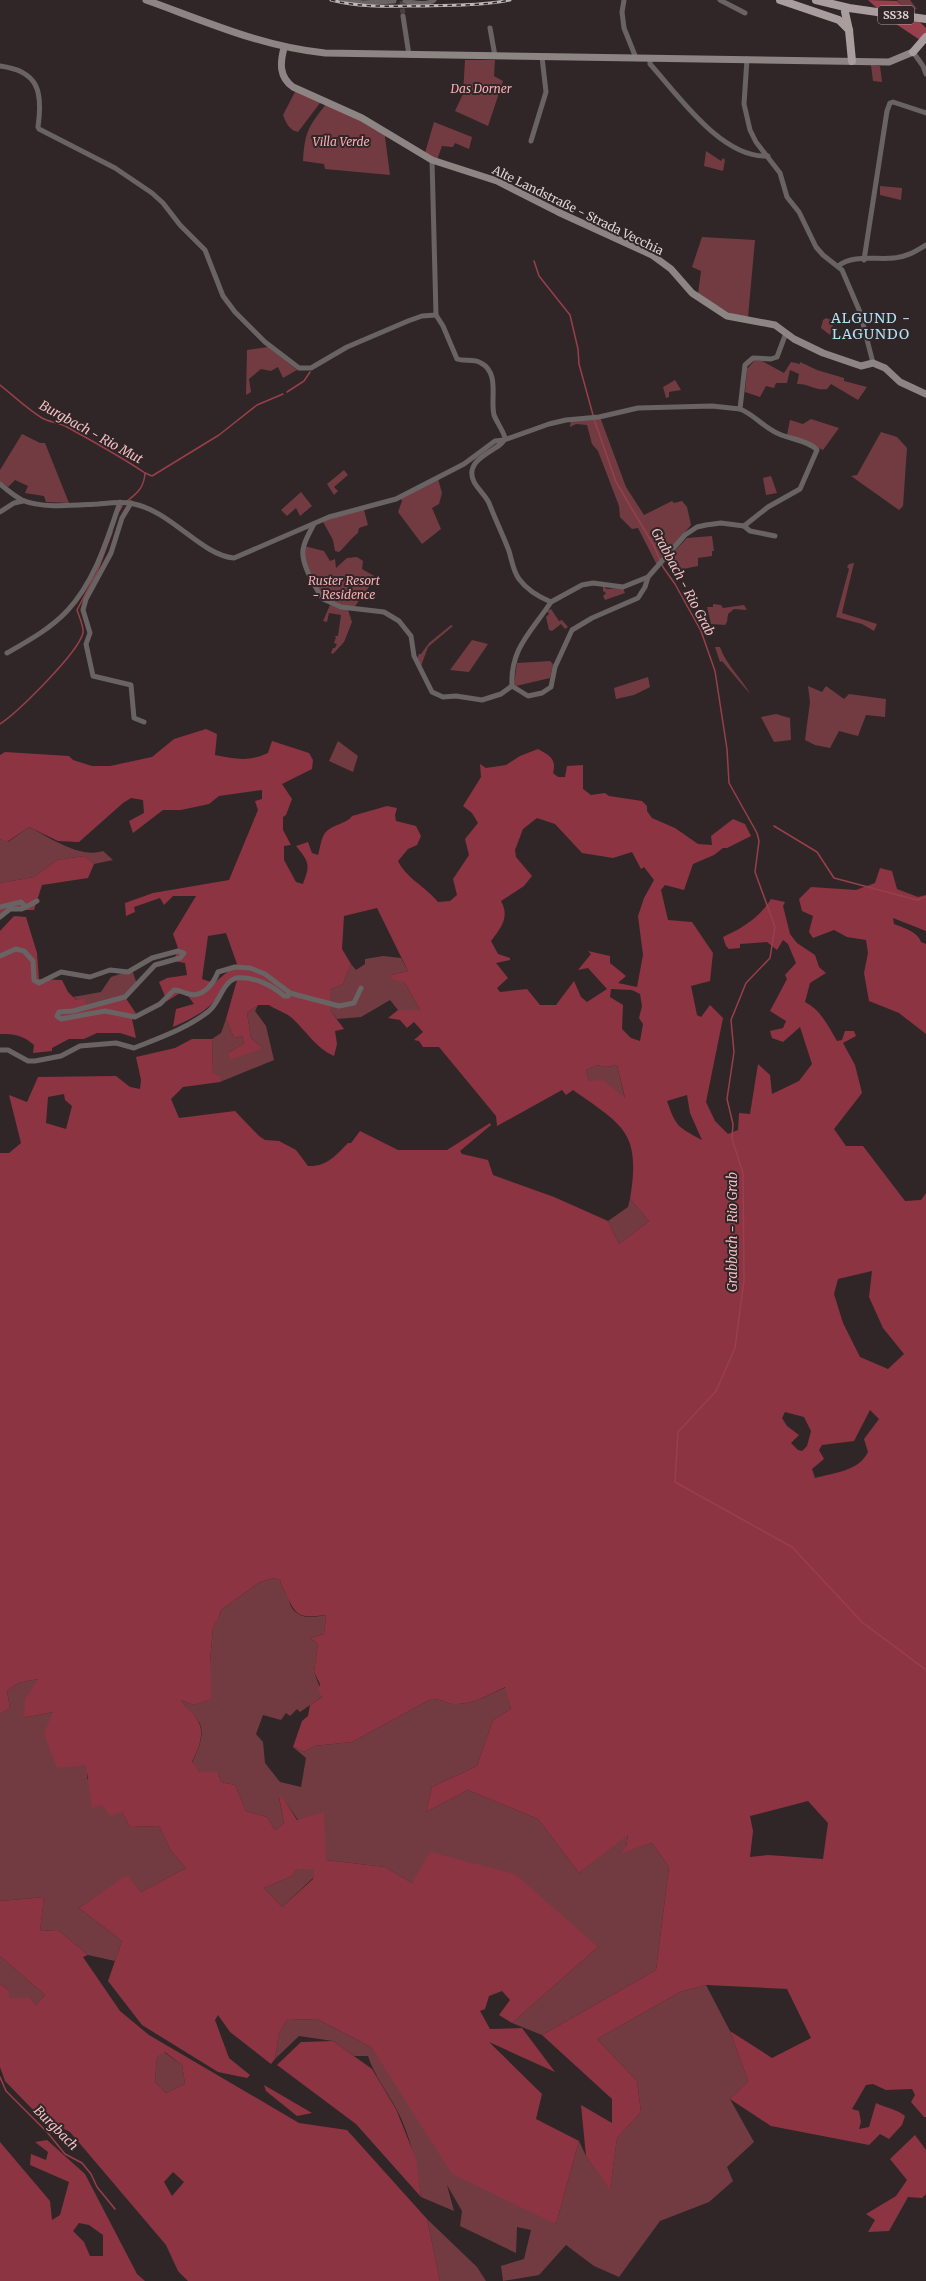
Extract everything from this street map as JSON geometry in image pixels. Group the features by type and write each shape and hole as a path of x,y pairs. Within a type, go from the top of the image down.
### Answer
{"main road":[{"path":"146,0 237,33 284,48 324,53 893,61 915,50 926,37"},
{"path":"780,0 839,20 849,30"},
{"name":"SS38","path":"816,0 864,8 925,15"},
{"name":"SS38","path":"835,0 864,8"},
{"path":"845,12 849,30 852,61"},
{"name":"Alte Landstraße - Strada Vecchia","path":"284,48 281,65 282,75 286,82 362,118 432,160 497,181 558,212 652,255 671,269 692,293 731,318 775,325 823,354 845,362 864,366 873,363"},
{"path":"873,363 885,368 900,382 926,394"}],"street":[{"path":"343,0 370,3 394,1"},
{"path":"406,1 412,3 429,3 434,0"},
{"path":"624,0 622,12 624,28 636,58"},
{"path":"720,0 745,13"},
{"path":"403,16 409,55"},
{"path":"490,28 495,56"},
{"path":"915,50 926,74"},
{"path":"531,141 546,92 542,57"},
{"path":"650,58 650,64 684,106 712,131 744,154 768,156"},
{"path":"747,59 744,94 746,116 756,142 768,156 782,177 787,197 799,212 816,247 823,255 838,266 860,312 873,363"},
{"path":"0,66 22,71 35,82 40,106 39,129 115,168 152,193 163,203 180,225 205,250 222,296 235,312 265,342 299,368 311,368 347,347 408,321 422,316 436,316"},
{"path":"864,260 887,111 890,103 893,102 926,113"},
{"path":"432,160 436,316 443,326 457,359 475,360 487,368 493,384 494,415 504,436 504,440 501,445 487,452 474,466 472,470 473,478 477,488 488,502 516,574 528,588 551,602"},
{"path":"838,266 846,260 864,260 913,254 926,245"},
{"path":"740,409 745,365 753,358 771,359 777,356 786,333"},
{"path":"0,512 14,503 23,501 69,506 120,502 131,503 160,513 215,552 232,558 239,557 347,510 396,499 464,464 495,441 504,440 561,421 588,419 638,408 712,406 740,409 754,416 773,432 816,449 801,487 794,493 768,507 744,526"},
{"path":"0,484 23,501"},
{"path":"7,653 37,635 67,611 88,582 101,558 120,502"},
{"path":"131,503 122,518 111,553 86,599 83,610 90,633 86,644 93,676 131,685 134,718 144,722"},
{"path":"512,686 530,696 542,693 551,687 555,667 572,630 595,617 635,600 643,592 648,577 685,535 697,527 721,523 744,526 750,530 774,536"},
{"path":"314,524 305,543 303,555 308,569 323,599 341,607 384,612 399,621 411,636 414,656 418,667 427,678 432,692 443,697 456,696 482,700 492,698 512,686"},
{"path":"512,686 512,673 517,651 533,625 551,602 582,585 593,583 623,587 648,577"},
{"path":"0,916 10,908 24,908 38,901"},
{"path":"0,907 20,902 24,904 24,908"},
{"path":"0,956 16,949 24,951 33,962 34,980 39,983 61,972 90,977 98,976 110,970 128,972 152,958 178,951 184,953 180,958 155,965 125,997 74,1011 59,1012 56,1014 59,1018 105,1011 135,1017 160,1004 174,990 193,995 213,984 218,972 235,967 259,970 290,993 346,1007 354,1003 361,988"},
{"path":"0,1050 14,1052 28,1061 35,1061 60,1056 80,1046 116,1043 134,1048 202,1016 213,1007 228,984 236,978 256,980 276,989 284,996 288,996 290,993"}],"green space":[{"path":"897,0 910,0 917,9 904,8"},
{"name":"Das Dorner","path":"465,60 495,60 494,76 503,81 488,126 455,111 463,94"},
{"path":"871,65 880,66 882,82 873,81"},
{"path":"297,88 323,99 298,132 290,128 283,115"},
{"name":"Villa Verde","path":"327,103 387,134 385,137 390,175 325,169 324,164 303,161 305,142 309,129"},
{"path":"434,122 472,137 469,149 455,143 453,147 442,146 437,160 425,153"},
{"path":"706,151 721,161 723,158 725,160 723,171 704,166"},
{"path":"880,186 902,188 901,200 880,195"},
{"path":"702,237 755,240 748,317 731,314 698,294 701,271 692,267"},
{"path":"826,318 834,321 830,335 821,328 823,320"},
{"path":"268,347 297,370 283,378 278,367 271,371 261,369 249,379 251,392 246,395 247,350"},
{"path":"754,361 762,361 784,373 791,362 800,364 800,362 817,370 844,378 844,381 867,387 858,400 831,384 827,389 823,389 797,384 799,374 790,370 787,383 776,383 774,388 766,386 760,397 745,392 747,369"},
{"path":"675,380 681,390 669,392 669,397 666,398 663,387"},
{"path":"600,417 626,487 644,515 672,501 674,503 682,501 687,507 691,525 657,565 638,528 632,529 620,517 619,506 598,451 592,444 587,425 576,424 570,427 571,419"},
{"path":"811,419 839,428 823,450 787,435 790,420 803,424"},
{"path":"881,432 897,437 907,448 903,506 899,510 851,476 857,475"},
{"path":"22,434 40,443 45,443 69,503 46,502 44,496 25,493 28,486 15,480 8,487 0,481 0,470"},
{"path":"344,470 348,475 334,487 338,491 334,495 327,484"},
{"path":"771,476 777,493 766,495 763,478"},
{"path":"438,479 442,493 439,504 432,508 441,529 422,544 398,512 402,501 400,497"},
{"path":"301,492 312,506 300,516 296,508 287,516 281,510"},
{"path":"363,506 368,525 359,528 358,533 339,552 335,551 333,540 322,520"},
{"path":"712,536 714,551 712,551 712,556 698,558 698,566 678,570 670,556 687,538"},
{"name":"Ruster Resort - Residence","path":"304,546 324,551 330,561 335,559 336,568 347,558 357,557 363,561 362,569 376,577 353,609 323,599 304,560"},
{"path":"854,563 842,613 877,624 874,631 862,624 836,617 849,569 847,567 849,564"},
{"path":"603,586 607,589 623,588 625,593 605,600 603,596 606,593 603,591"},
{"path":"713,604 721,605 723,608 744,605 747,610 734,609 728,614 725,625 711,624 707,607 713,607"},
{"path":"330,605 348,610 352,622 344,642 333,654 331,653 333,648 335,648 337,644 334,643 336,637 334,636 338,636 341,615 329,613 327,622 323,621"},
{"path":"551,609 559,621 562,620 568,627 565,629 561,624 552,631 549,630 546,617 549,614 547,611"},
{"path":"451,625 453,626 428,647 421,666 416,661 419,654 421,654 429,643"},
{"path":"472,640 488,644 469,672 450,670"},
{"path":"715,647 720,647 726,660 750,694 722,661 720,662"},
{"path":"550,661 553,664 550,678 516,686 514,684 517,663"},
{"path":"648,677 650,687 634,695 616,699 614,688"},
{"path":"808,686 822,692 826,686 844,699 849,694 886,699 885,717 866,715 858,736 839,731 830,748 815,745 805,740 810,702"},
{"path":"776,714 790,718 791,740 774,742 761,717"},
{"path":"338,741 358,756 353,772 329,761"},
{"path":"29,827 75,850 94,853 103,851 113,860 94,864 85,856 57,860 34,877 0,883 0,839 8,842"},
{"path":"383,956 401,958 408,971 391,975 405,983 420,1010 398,1010 390,1000 361,1017 337,1019 330,1010 330,990 343,984 351,964 356,970 365,964 365,959"},
{"path":"132,970 137,984 129,994 86,1007 73,997 101,992 111,977"},
{"path":"258,1005 255,1011 266,1026 274,1060 220,1082 220,1076 213,1075 212,1039 221,1033 226,1019 234,1038 242,1036 244,1043 228,1053 263,1048 251,1038 247,1013"},
{"path":"597,1065 606,1067 617,1065 625,1099 589,1081 586,1070"},
{"path":"630,1199 649,1221 619,1244 608,1221 628,1207"},
{"path":"274,1578 280,1580 295,1612 308,1617 326,1615 324,1634 310,1638 318,1644 314,1672 323,1696 300,1712 297,1709 290,1716 286,1713 281,1720 263,1715 256,1734 263,1742 265,1763 280,1782 301,1787 306,1758 293,1747 304,1752 314,1746 352,1742 431,1699 438,1699 452,1704 468,1703 506,1687 511,1709 493,1720 477,1766 432,1787 426,1812 468,1790 538,1819 579,1873 628,1834 626,1848 620,1853 652,1843 669,1867 656,1970 542,2035 512,2023 598,1947 412,1883 385,1867 326,1860 282,1797 279,1798 284,1823 275,1830 267,1817 246,1811 235,1785 221,1782 218,1772 200,1772 192,1763 200,1743 202,1732 201,1727 197,1719 181,1700 194,1705 210,1699 210,1663 213,1627 218,1620 221,1610 260,1582"},
{"path":"38,1679 23,1718 53,1712 87,1765 87,1778 102,1805 122,1812 130,1827 159,1826 171,1851 186,1868 141,1892 127,1876 79,1908 122,1941 115,1961 88,1955 58,1930 40,1931 44,1897 0,1901 0,1714 10,1708 7,1691 18,1683"},
{"path":"297,1869 315,1869 313,1878 282,1907 264,1888 292,1876"},
{"path":"0,1956 45,1995 36,2005 31,1998 9,1998 9,1990 0,1984"},
{"path":"706,1985 730,2031 748,2081 730,2099 754,2142 727,2167 733,2181 709,2202 660,2221 619,2277 594,2266 566,2245 539,2275 503,2281 501,2266 524,2259 531,2230 517,2227 516,2253 460,2226 462,2211 447,2185 454,2211 421,2197 418,2174 406,2130 396,2108 380,2082 368,2056 354,2056 333,2041 299,2036 275,2059 279,2033 287,2020 317,2019 371,2047 412,2109 556,2224 579,2141 586,2156 610,2189 617,2138 641,2112 637,2081 597,2039 680,1992"},
{"path":"164,2052 182,2065 185,2084 166,2093 155,2082 157,2057"},
{"path":"427,2219 477,2267 486,2281 440,2281"}],"shaded area":[{"path":"868,0 897,1 926,28 926,44 890,20"},
{"path":"206,729 217,734 215,755 242,759 255,758 268,753 272,741 309,753 313,760 312,769 282,784 292,799 286,815 283,817 283,830 291,845 284,846 284,860 296,882 303,884 308,868 304,856 296,846 308,842 312,853 318,855 322,838 328,830 347,821 352,816 387,806 397,808 395,815 396,821 416,826 421,836 417,845 408,849 398,861 406,872 438,902 450,901 457,895 453,879 469,855 465,839 478,823 472,813 463,806 481,777 480,764 486,768 506,765 520,756 538,749 546,753 551,758 554,764 553,773 558,777 565,777 567,766 583,765 583,789 591,795 605,793 609,796 642,801 647,806 647,811 652,818 675,828 698,844 712,845 711,836 733,819 745,824 751,836 727,848 723,848 714,855 693,864 684,890 665,885 661,890 668,920 692,922 713,953 710,981 691,986 697,1015 701,1017 710,1005 723,1018 706,1102 715,1121 728,1134 738,1130 739,1113 750,1114 758,1064 770,1075 772,1094 799,1081 812,1064 800,1027 783,1042 772,1038 770,1031 783,1028 786,1021 770,1011 787,979 785,975 796,963 788,944 783,940 777,950 767,942 740,944 740,948 729,949 726,946 723,937 750,922 761,912 771,899 785,902 783,906 790,934 797,943 815,955 819,967 826,973 810,983 805,1002 811,1005 820,1014 837,1041 842,1040 845,1031 854,1031 856,1036 843,1043 855,1065 862,1093 834,1129 846,1146 863,1146 905,1201 921,1200 926,1193 926,2117 924,2117 911,2102 915,2095 912,2089 886,2090 873,2084 866,2085 852,2109 859,2111 861,2122 859,2129 869,2127 876,2103 905,2116 902,2125 889,2139 880,2134 869,2145 771,2126 730,2099 748,2081 730,2031 772,2058 811,2038 787,1989 706,1985 680,1992 597,2039 637,2081 641,2112 617,2138 610,2190 586,2156 581,2105 612,2123 612,2099 542,2035 656,1970 669,1867 652,1843 619,1854 626,1847 628,1835 579,1873 538,1819 468,1790 426,1812 432,1787 477,1766 493,1720 511,1709 505,1687 468,1703 452,1704 438,1699 431,1699 352,1742 314,1746 304,1752 293,1747 302,1721 308,1716 310,1705 322,1697 318,1690 320,1684 314,1672 318,1644 310,1638 324,1634 326,1615 307,1616 298,1613 291,1604 280,1580 274,1578 260,1582 221,1610 218,1620 213,1627 210,1663 211,1699 194,1705 181,1700 196,1717 201,1728 200,1743 192,1762 200,1772 218,1772 221,1782 235,1785 246,1811 267,1817 275,1830 284,1823 279,1797 282,1796 297,1820 324,1812 326,1860 385,1867 412,1883 430,1852 515,1874 598,1947 512,2023 499,2015 510,2000 502,1991 489,1996 485,2009 480,2011 490,2029 522,2028 555,2072 489,2042 542,2094 536,2119 579,2141 556,2224 452,2174 371,2047 317,2019 287,2020 279,2033 275,2059 271,2064 230,2032 218,2015 215,2020 229,2058 250,2075 247,2078 218,2072 142,2025 108,1981 122,1941 79,1908 127,1875 141,1892 186,1868 171,1851 159,1826 130,1827 122,1812 110,1816 102,1805 92,1808 86,1765 57,1768 44,1733 53,1712 23,1718 26,1698 38,1679 18,1683 7,1691 10,1708 0,1714 0,1153 9,1153 21,1143 9,1095 27,1102 38,1077 116,1076 130,1087 140,1089 141,1080 136,1057 175,1048 192,1039 212,1039 213,1074 220,1076 220,1082 183,1087 171,1099 179,1118 235,1111 259,1136 265,1140 279,1141 296,1150 308,1166 321,1165 331,1159 348,1143 351,1143 360,1131 398,1150 447,1150 490,1123 491,1125 460,1151 462,1154 488,1160 493,1175 554,1197 608,1221 619,1244 649,1221 630,1199 633,1177 633,1159 630,1145 625,1133 605,1113 573,1090 566,1095 562,1090 497,1126 496,1116 439,1047 423,1047 419,1041 414,1040 423,1032 414,1022 407,1028 400,1020 388,1018 398,1010 420,1010 405,983 391,978 391,975 408,971 377,908 344,916 342,949 351,964 343,984 330,990 330,1010 344,1029 335,1031 337,1044 334,1056 322,1049 291,1017 269,1005 258,1005 247,1013 251,1038 263,1048 230,1060 228,1053 244,1043 242,1036 234,1038 226,1019 237,980 231,978 213,1003 201,1013 173,1027 176,1009 194,1004 188,996 180,993 167,1001 159,982 167,978 187,975 185,963 174,961 178,948 173,934 196,896 173,896 164,905 160,898 134,907 135,912 126,916 125,903 153,893 229,880 258,810 255,801 262,799 262,790 219,796 209,804 181,810 163,810 133,833 129,821 144,813 143,800 131,798 123,803 79,842 58,841 29,827 7,842 0,839 0,755 5,752 69,756 73,760 92,766 110,766 152,757 174,739","holes":["537,818 555,824 582,853 613,858 632,852 641,869 644,867 654,880 644,898 638,916 643,955 637,987 618,983 626,976 610,963 610,956 588,951 591,954 578,970 588,968 607,989 587,1002 581,997 574,981 556,1005 540,1005 527,989 500,992 497,988 508,978 496,963 510,960 510,958 498,954 491,941 503,922 505,912 501,901 524,886 532,876 516,857 515,850 523,829","226,933 237,964 214,983 202,979 208,936","611,989 632,990 640,994 642,1006 639,1018 643,1024 640,1041 631,1038 622,1029 623,1005 610,997","597,1065 606,1067 617,1065 625,1098 603,1080 589,1081 586,1070","64,1094 65,1100 72,1106 66,1129 46,1123 48,1097","687,1095 690,1113 702,1140 683,1129 673,1116 667,1101","872,1271 869,1297 883,1328 904,1354 888,1369 860,1357 843,1323 834,1294 838,1279","870,1410 879,1419 864,1439 868,1452 859,1463 852,1467 838,1473 815,1478 812,1469 824,1459 819,1450 822,1445 854,1441","785,1412 804,1417 811,1431 807,1446 802,1451 798,1450 791,1443 799,1435 787,1426 782,1418","808,1801 828,1823 823,1859 768,1855 750,1857 753,1831 750,1816","297,1869 314,1869 313,1879 282,1907 264,1888 292,1876"]},
{"path":"85,856 94,864 88,878 42,885 34,910 11,910 0,919 0,883 34,877 57,860"},
{"path":"880,868 892,871 897,889 918,897 926,895 926,931 893,918 894,924 914,933 921,942 926,944 926,1034 899,1013 869,1001 864,973 868,953 866,940 847,937 834,930 813,938 809,932 813,916 802,911 799,899 811,887 856,890 875,883"},
{"path":"14,916 26,917 37,953 39,979 62,980 68,992 76,1000 85,999 86,1007 125,997 137,1015 132,1019 136,1038 120,1033 97,1033 84,1039 69,1039 52,1048 52,1051 33,1053 34,1045 26,1039 14,1035 0,1034 0,931"},
{"path":"44,1897 40,1931 58,1930 88,1955 83,1957 120,2011 149,2035 299,2123 347,2130 427,2219 440,2281 188,2281 178,2271 166,2245 70,2132 38,2115 5,2081 0,2067 0,1984 9,1990 9,1998 31,1998 36,2005 45,1995 0,1956 0,1901","holes":["165,2052 182,2065 185,2084 166,2093 155,2082 157,2057","173,2172 184,2182 172,2196 164,2182"]},
{"path":"333,2041 372,2069 396,2109 416,2159 421,2197 356,2124 277,2065 301,2042"},
{"path":"264,2085 312,2113 297,2116 266,2091"},
{"path":"915,2135 926,2150 926,2194 922,2198 908,2197 889,2231 868,2232 875,2220 866,2214 896,2196 907,2180 890,2159"},
{"path":"47,2140 85,2174 137,2274 145,2281 0,2281 0,2142 50,2201 52,2220 60,2215 69,2182 30,2165 31,2154 46,2160 48,2152 35,2142","holes":["79,2223 89,2225 103,2235 103,2256 90,2256 84,2242 73,2231"]}],"waterway":[{"name":"Grabbach - Rio Grab","path":"534,261 539,276 570,315 578,349 579,364 593,415"},
{"path":"287,392 304,381 310,372"},
{"name":"Burgbach - Rio Mut","path":"0,385 26,407 42,418 67,427 145,473 140,489 127,501"},
{"path":"145,473 152,476 219,435 257,405 283,394"},
{"name":"Grabbach - Rio Grab","path":"594,419 616,482 654,546 663,567 675,584 701,631 715,671 727,749 729,783 757,833 759,841 755,872 775,927 770,958 746,983 731,1020 734,1052 727,1099 733,1124 732,1139 743,1173 744,1280 735,1348 716,1391 678,1432 675,1482 792,1547 862,1622 926,1670"},
{"name":"Burgbach - Rio Mut","path":"119,511 122,506"},
{"name":"Burgbach - Rio Mut","path":"0,724 20,708 46,682 79,642 83,631 77,610 97,572 112,532"},
{"path":"774,826 817,852 834,878 917,900 926,897"},
{"name":"Burgbach","path":"0,2077 6,2091 47,2132 65,2154 82,2163 91,2174 97,2187 115,2209"}],"tunnel":[{"path":"402,1 403,16"}],"railway":[{"path":"331,0 343,3 389,6 467,5 510,0"}],"district":[{"name":"ALGUND - LAGUNDO","path":"871,326"}]}
